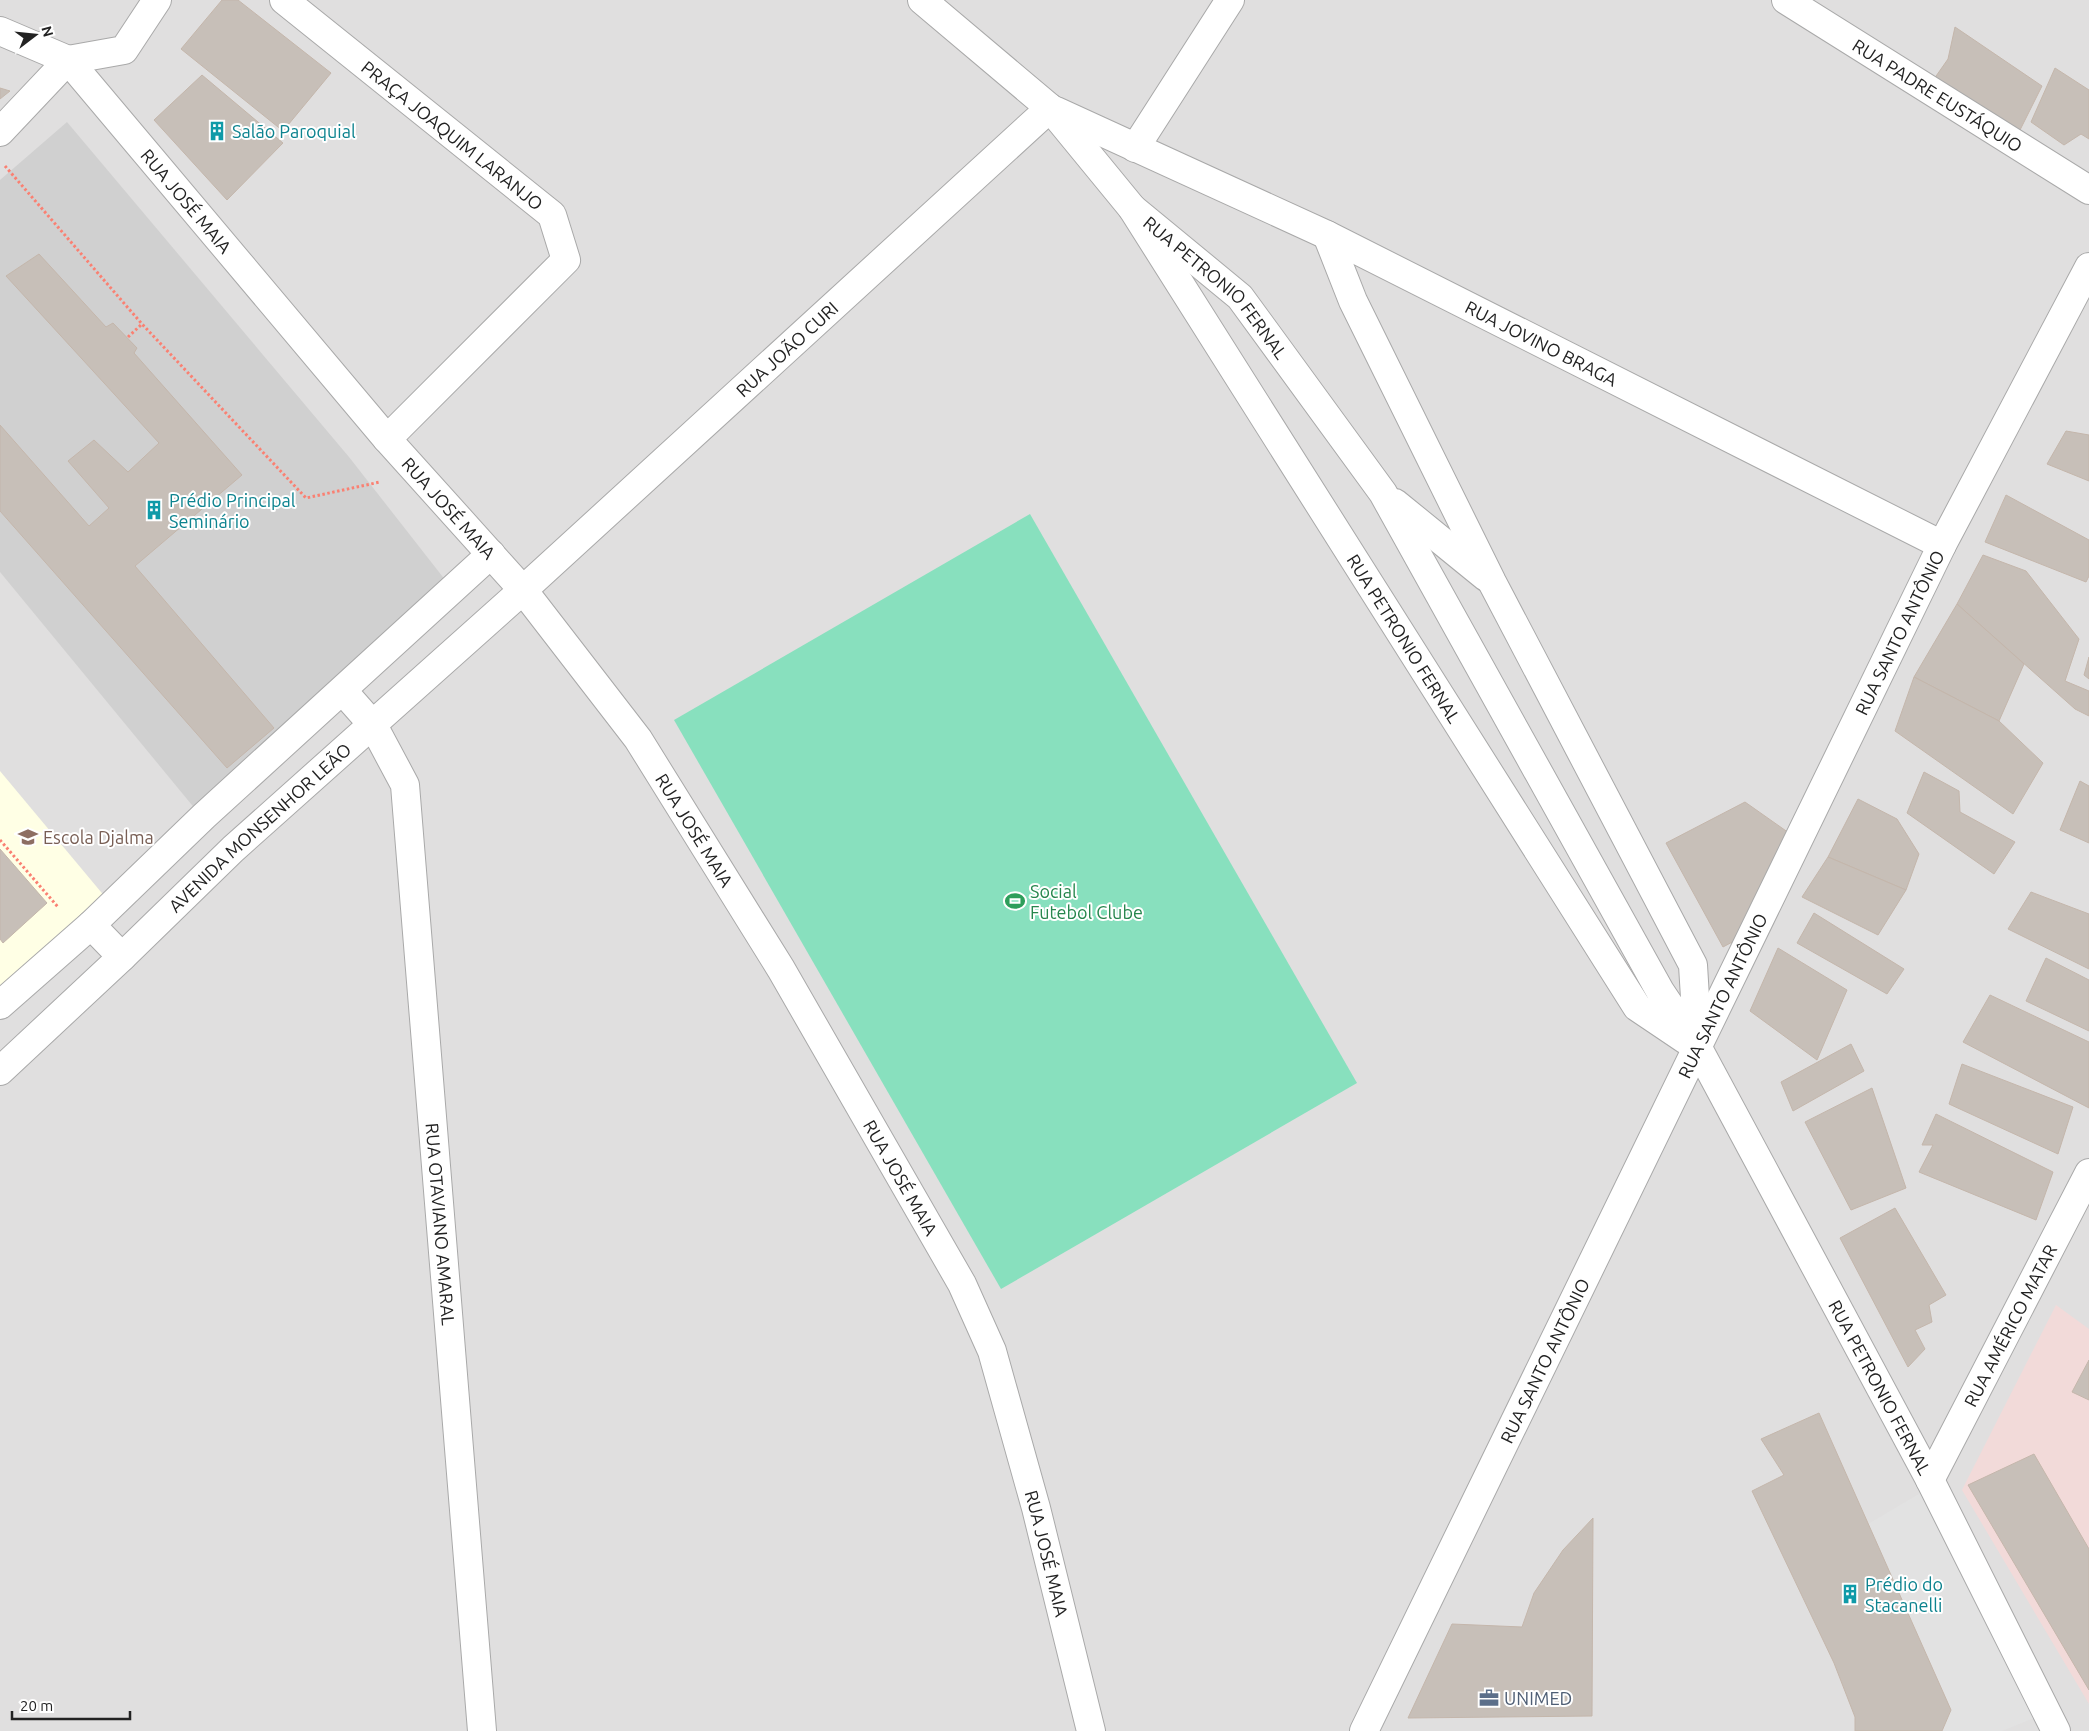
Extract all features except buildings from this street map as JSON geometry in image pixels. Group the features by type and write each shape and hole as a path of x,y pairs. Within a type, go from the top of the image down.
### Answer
{"street":[{"path":"0,31 68,60 124,50 157,0"},
{"name":"PRAÇA JOAQUIM LARANJO","path":"284,0 552,215 566,260 388,439"},
{"name":"RUA PETRONIO FERNAL","path":"922,0 1050,108 1132,208 1637,1007 1698,1048"},
{"path":"1135,148 1230,0"},
{"name":"RUA PADRE EUSTÁQUIO","path":"1786,0 2089,190"},
{"path":"0,132 68,60"},
{"name":"RUA JOSÉ MAIA","path":"68,60 418,474 523,590 638,739 781,969 962,1284 992,1351 1036,1508 1091,1731"},
{"name":"RUA PETRONIO FERNAL","path":"1050,108 1135,148"},
{"name":"RUA JOÃO CURI","path":"523,590 1050,108"},
{"name":"RUA JOVINO BRAGA","path":"1135,148 1327,236 1942,544"},
{"name":"RUA PETRONIO FERNAL","path":"1132,208 1240,298 1383,493 1660,991 1698,1048 1930,1480 2056,1731"},
{"name":"RUA PETRONIO FERNAL","path":"1327,236 1354,301 1492,582 1693,965 1698,1048"},
{"name":"RUA SANTO ANTÔNIO","path":"1364,1731 1942,544 2089,267"},
{"name":"RUA PETRONIO FERNAL","path":"1383,493 1492,582"},
{"path":"0,1005 91,925 204,816 491,554"},
{"name":"AVENIDA MONSENHOR LEÃO","path":"0,1071 122,957 233,849 523,590"},
{"name":"RUA OTAVIANO AMARAL","path":"343,690 373,725 405,785 482,1731"},
{"path":"204,816 233,849"},
{"path":"91,925 122,957"},
{"name":"RUA AMÉRICO MATAR","path":"1930,1480 2089,1172"}],"path":[{"path":"0,160 142,324 306,498 418,474"},
{"path":"128,337 142,324"},
{"path":"0,840 59,908"}],"shaded area":[{"path":"0,0 2089,0 2089,1731 0,1731"},
{"path":"67,122 349,457 446,581 196,810 0,572 0,180"},
{"name":"Escola Djalma","path":"0,771 111,904 0,1005"},
{"path":"2056,1305 2089,1329 2089,1704 1962,1490"},
{"path":"1924,1491 2039,1716 2002,1731 1942,1731 1951,1709 1868,1524"}],"green space":[{"name":"Social Futebol Clube","path":"1030,514 1357,1083 1001,1289 674,720"}],"place":[{"name":"Salão Paroquial","path":"217,131"},
{"name":"Prédio Principal Seminário","path":"154,510"},
{"name":"Escola Djalma","path":"28,837"},
{"name":"Social Futebol Clube","path":"1015,901"},
{"name":"Prédio do Stacanelli","path":"1850,1594"},
{"name":"UNIMED","path":"1489,1698"}]}
